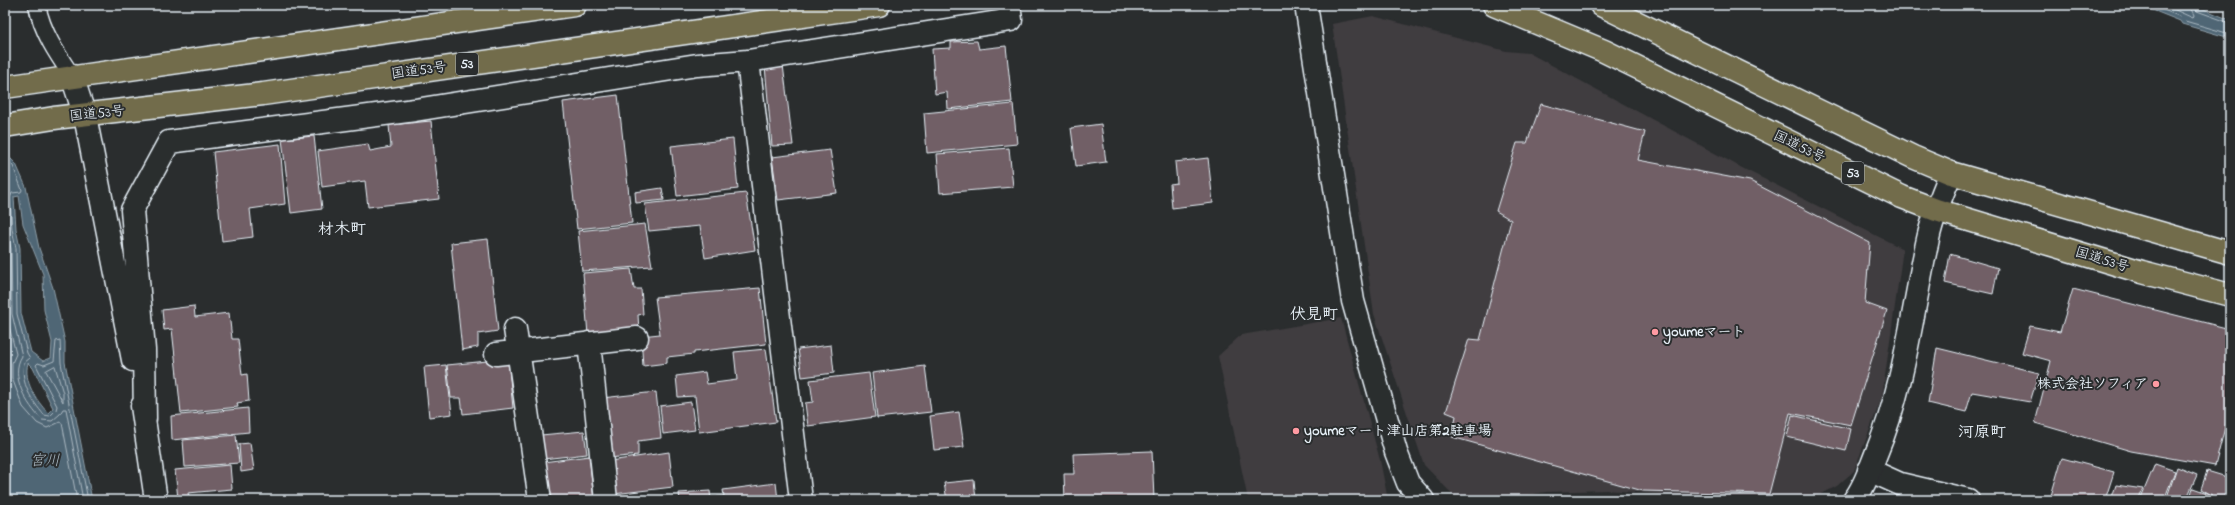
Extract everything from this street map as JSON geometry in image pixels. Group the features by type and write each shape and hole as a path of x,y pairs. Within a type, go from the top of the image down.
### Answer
{"highway":[{"path":"5,87 72,76 575,5"},
{"name":"国道53号","path":"5,126 54,118 85,116 263,94 879,5"},
{"name":"国道53号","path":"1494,5 1604,51 1902,197 1936,210 2142,272 2230,295"},
{"path":"1601,5 1913,157 1951,173 2230,253"}],"street":[{"path":"145,419 144,350 132,210 169,142 415,110 697,65 748,61 1011,20 1009,5"},
{"path":"1306,5 1353,301 1396,452 1408,483 1422,500"},
{"path":"748,61 801,500"},
{"path":"72,76 85,116 145,419 156,500"},
{"path":"1854,500 1869,470 1890,421 1903,367 1928,238 1936,210 1951,173"},
{"path":"515,329 540,500"},
{"path":"496,354 637,338"},
{"path":"589,343 606,500"},
{"path":"1869,470 1900,484 1968,500"}],"lane":[{"path":"37,5 39,16 51,44 72,76"}],"shaded area":[{"path":"1373,16 1506,51 1529,53 1746,170 1903,249 1882,397 1854,471 1837,486 1810,500 1744,500 1606,490 1546,492 1498,500 1455,497 1424,465 1374,314 1332,24"},
{"name":"youmeマート津山店第2駐車場","path":"1341,318 1380,460 1388,500 1248,500 1218,356 1241,335"}],"water":[{"path":"2140,5 2194,5 2230,20 2230,38 2182,24 2180,21"},
{"name":"宮川","path":"5,153 16,164 26,187 39,248 53,288 65,342 65,362 92,500 5,500","holes":["19,196 23,224 43,274 44,310 52,342 51,358 43,361 31,352 21,313 20,248 16,229 14,197","28,363 33,368 53,408 48,413 35,396 29,383 27,377"]}],"building":[{"path":"977,41 979,49 1006,46 1012,102 948,109 947,92 935,94 932,49 951,48 951,42"},
{"path":"783,65 793,145 772,146 765,66"},
{"path":"618,95 632,223 577,229 563,102"},
{"path":"1013,104 1017,144 927,153 924,113"},
{"path":"1541,104 1645,132 1638,160 1750,181 1870,243 1865,303 1887,311 1851,425 1790,413 1769,494 1643,491 1452,437 1456,416 1446,412 1469,339 1480,340 1511,220 1496,211 1517,143 1527,143"},
{"path":"431,121 439,199 368,207 365,181 322,187 318,151 368,144 370,151 391,147 389,125"},
{"path":"1101,124 1106,162 1076,166 1071,128"},
{"path":"314,136 322,209 291,213 282,139"},
{"path":"733,139 738,189 677,196 671,146"},
{"path":"280,144 285,204 250,209 253,237 222,241 213,152"},
{"path":"1009,148 1013,187 940,193 937,154"},
{"path":"830,150 837,193 778,200 772,157"},
{"path":"1208,158 1213,203 1172,208 1170,184 1177,183 1175,162"},
{"path":"662,188 664,200 636,203 635,192"},
{"path":"746,193 755,250 705,258 700,226 649,231 645,204"},
{"path":"645,224 652,266 582,271 578,231"},
{"path":"488,239 498,331 478,334 478,347 462,350 451,243"},
{"path":"1950,254 1998,268 1993,294 1945,283"},
{"path":"631,269 634,289 641,289 643,314 638,315 639,331 588,335 583,273"},
{"path":"760,288 766,344 694,352 694,354 667,357 667,363 643,366 641,336 660,334 655,297"},
{"path":"2073,289 2230,329 2230,408 2215,466 2131,451 2035,423 2051,361 2022,353 2030,326 2060,332"},
{"path":"194,306 195,317 229,313 232,339 238,339 242,375 247,374 249,401 237,403 238,407 181,413 172,329 164,330 162,310"},
{"path":"831,345 834,373 802,377 798,349"},
{"path":"1937,348 2039,373 2030,402 1972,392 1966,412 1928,403"},
{"path":"766,349 776,422 699,432 695,396 678,397 676,376 705,372 707,384 737,380 734,352"},
{"path":"508,359 513,408 463,414 461,398 451,398 447,365"},
{"path":"446,365 452,414 429,417 424,367"},
{"path":"925,366 931,412 877,418 872,373"},
{"path":"869,373 875,417 808,426 805,403 813,402 810,380"},
{"path":"656,392 661,438 638,441 638,455 609,458 602,398"},
{"path":"691,402 695,430 663,434 660,406"},
{"path":"248,408 249,432 172,440 171,416"},
{"path":"959,412 964,447 934,450 930,416"},
{"path":"1792,415 1851,429 1846,451 1787,437"},
{"path":"584,431 587,454 543,459 541,435"},
{"path":"236,435 239,463 185,467 183,440"},
{"path":"250,443 254,470 241,472 239,444"},
{"path":"1152,451 1154,500 1065,500 1064,474 1074,474 1073,454"},
{"path":"669,452 673,487 614,494 610,461"},
{"path":"589,456 594,500 548,500 543,462"},
{"path":"2062,458 2114,472 2105,500 2050,499"},
{"path":"2155,464 2175,471 2164,500 2140,500"},
{"path":"230,465 232,489 188,493 189,497 178,499 175,470"},
{"path":"2177,467 2197,475 2186,500 2166,500"},
{"path":"2207,471 2230,478 2230,500 2211,500 2212,495 2201,489"},
{"path":"974,480 976,500 947,500 944,483"},
{"path":"776,483 778,500 717,500 717,497 724,496 723,490"},
{"path":"2116,485 2143,489 2138,500 2111,500"},
{"path":"2193,488 2210,494 2208,500 2189,500"},
{"path":"710,491 711,500 680,500 679,493"}],"place":[{"name":"youmeマート","path":"1655,332"},
{"name":"株式会社ソフィア","path":"2156,384"},
{"name":"youmeマート津山店第2駐車場","path":"1296,431"}],"district":[{"name":"材木町","path":"342,230"},
{"name":"伏見町","path":"1314,315"},
{"name":"河原町","path":"1982,433"}]}
